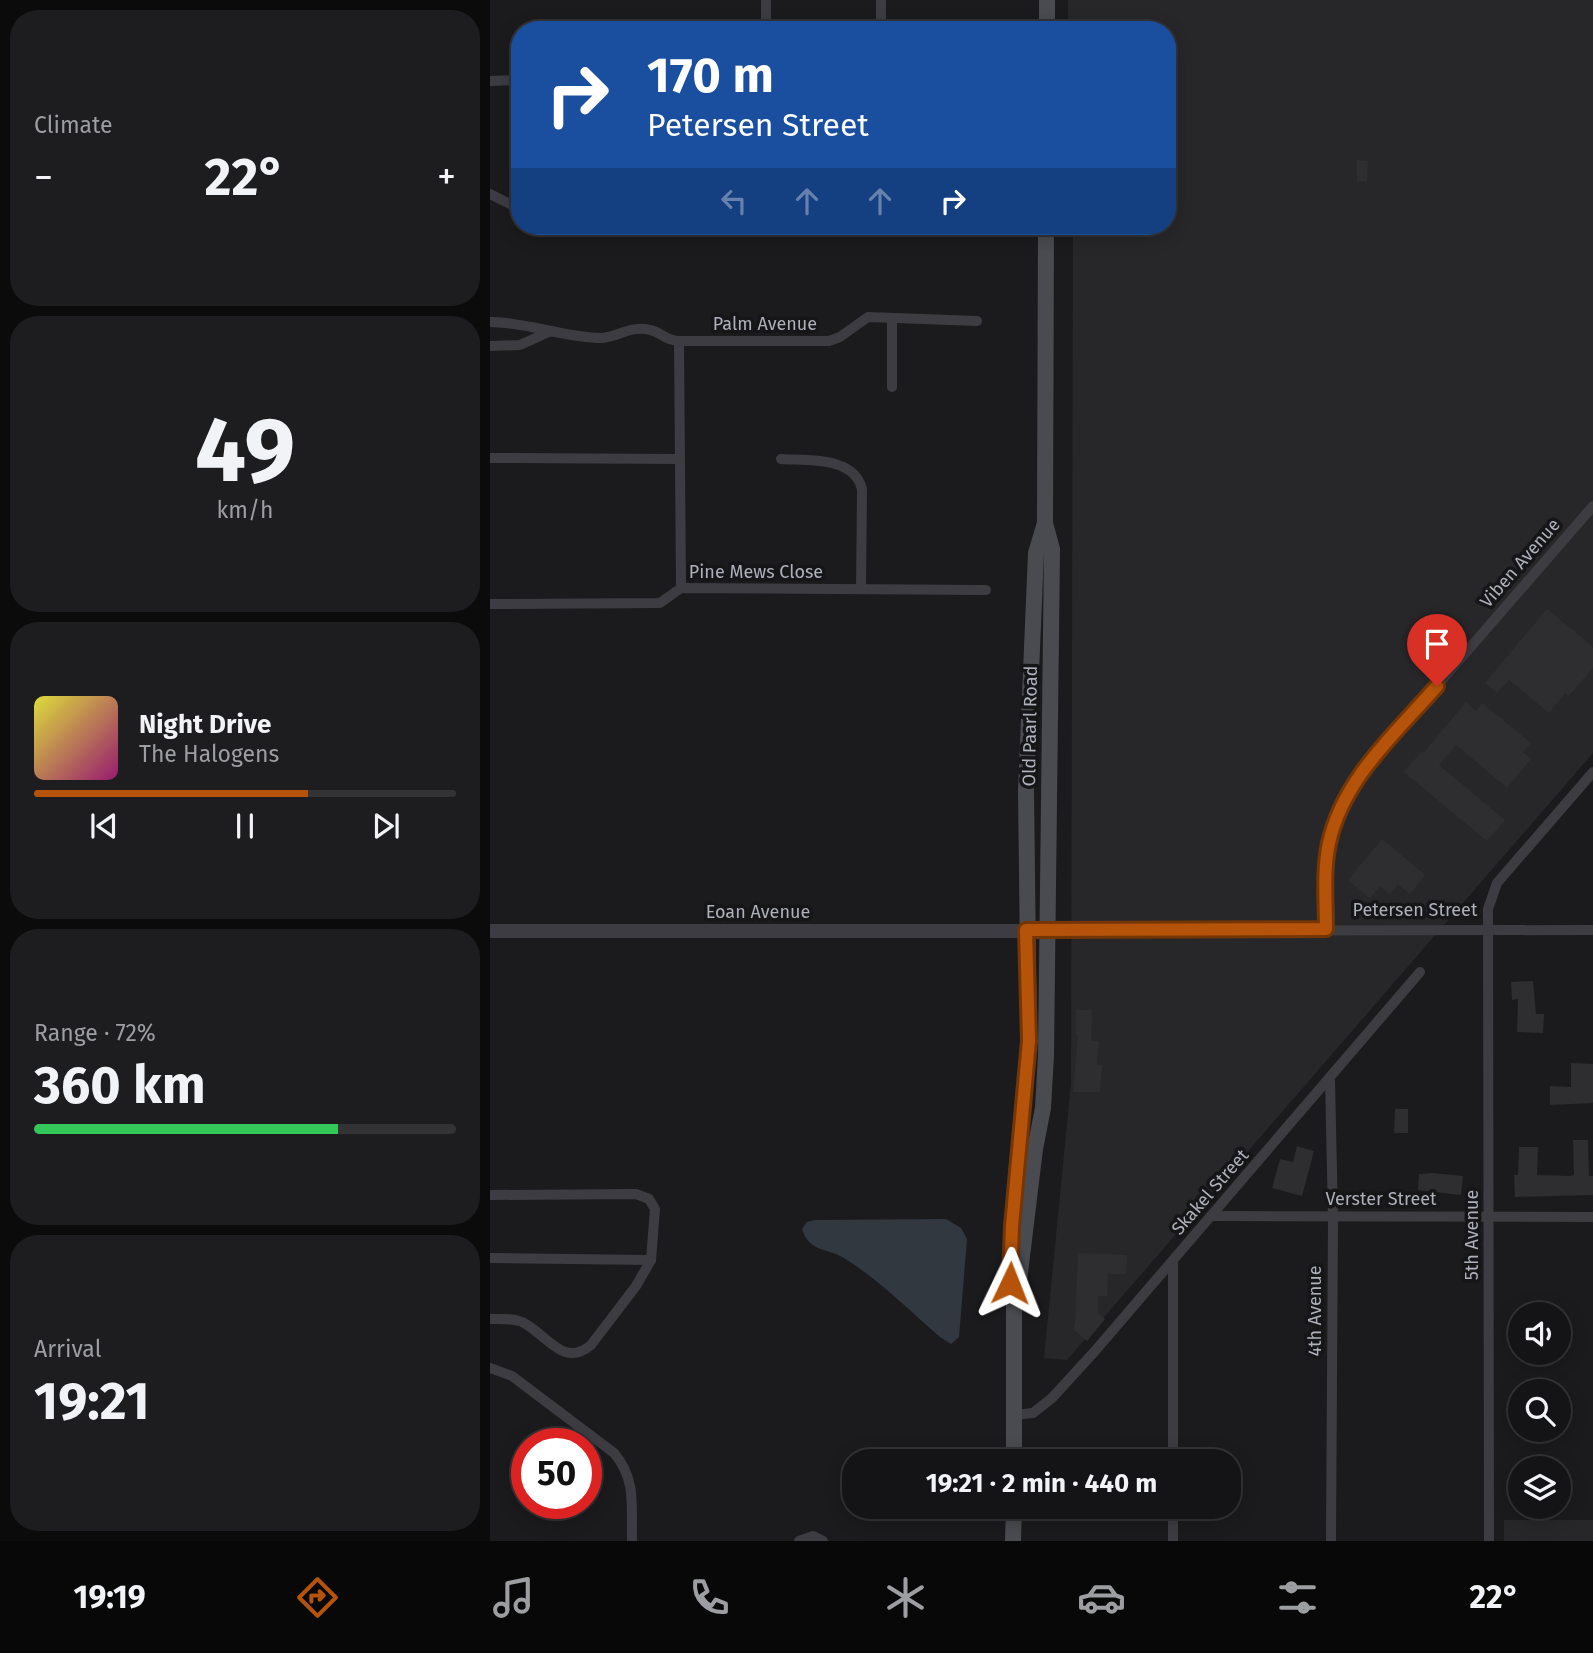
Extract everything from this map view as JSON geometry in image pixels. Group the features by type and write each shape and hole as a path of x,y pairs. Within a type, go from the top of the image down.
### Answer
{"main road":[{"path":"1047,0 1047,21"},
{"name":"Old Paarl Road","path":"1014,1298 1020,1281 1035,1149 1043,1108 1046,1055 1052,549 1045,523 1046,235"},
{"name":"Old Paarl Road","path":"1014,1298 1010,1283 1012,1226 1029,1041 1026,790 1036,552 1045,523"},
{"path":"1014,1298 1014,1449"},
{"path":"1013,1541 1014,1519"}],"street":[{"path":"766,0 766,21"},
{"path":"881,0 881,21"},
{"path":"490,81 511,80"},
{"path":"490,194 511,204"},
{"name":"Palm Avenue","path":"551,331 520,345 496,346 495,322 551,331 567,335 606,338 619,332 652,330 667,341 829,341 840,337 866,318 977,321"},
{"path":"892,318 892,387"},
{"path":"679,341 681,588"},
{"path":"490,458 679,458"},
{"path":"782,459 834,463 846,467 857,476 862,489 861,589"},
{"name":"Viben Avenue","path":"1326,929 1326,865 1329,845 1340,809 1357,778 1593,506"},
{"name":"Pine Mews Close","path":"490,604 660,603 681,588 986,590"},
{"path":"1487,929 1488,909 1497,883 1593,772"},
{"name":"5th Avenue","path":"1487,929 1489,1541"},
{"name":"Eoan Avenue","path":"490,930 1026,930"},
{"name":"Petersen Street","path":"1026,930 1593,930"},
{"name":"Skakel Street","path":"1014,1415 1032,1413 1052,1398 1330,1080 1420,972"},
{"name":"4th Avenue","path":"1330,1080 1333,1217 1331,1541"},
{"path":"490,1195 636,1194 649,1199 655,1209 651,1260 636,1286 583,1352 575,1355 563,1352 520,1322 490,1319"},
{"name":"Verster Street","path":"1211,1216 1593,1217"},
{"path":"490,1258 651,1260"},
{"path":"1173,1261 1173,1449"},
{"path":"490,1368 512,1376 614,1453 622,1462 631,1485 632,1541"},
{"path":"1173,1519 1173,1541"},
{"path":"799,1541 813,1536 823,1541"}],"shaded area":[{"path":"1068,0 1593,0 1593,753 1067,1360 1044,1358 1071,1083 1073,235 1176,235 1176,21 1068,21"},
{"path":"946,1219 961,1228 967,1239 959,1337 951,1344 857,1267 844,1258 814,1246 805,1237 802,1229 807,1222 815,1220"},
{"path":"1504,1520 1593,1520 1593,1541 1504,1541"}],"building":[{"path":"1357,160 1368,161 1367,182 1357,181"},
{"path":"1547,609 1593,647 1593,668 1569,696 1565,693 1549,713 1509,680 1497,693 1485,683"},
{"path":"1466,702 1476,711 1482,703 1531,743 1523,752 1531,759 1507,788 1456,745 1439,765 1505,820 1487,841 1404,772"},
{"path":"1382,839 1425,875 1410,894 1398,884 1390,894 1380,886 1370,898 1348,880"},
{"path":"1533,981 1536,1014 1544,1014 1543,1033 1517,1032 1518,999 1512,1000 1511,982"},
{"path":"1076,1010 1092,1010 1091,1041 1099,1041 1097,1065 1102,1065 1100,1092 1073,1092 1078,1035"},
{"path":"1571,1063 1593,1064 1593,1103 1550,1105 1550,1086 1571,1087"},
{"path":"1395,1109 1408,1109 1408,1133 1394,1133"},
{"path":"1573,1140 1588,1140 1589,1176 1593,1176 1593,1195 1515,1197 1514,1175 1518,1175 1519,1147 1538,1147 1537,1175 1570,1176 1574,1175"},
{"path":"1297,1146 1314,1151 1302,1196 1272,1188 1280,1159 1293,1162"},
{"path":"1419,1174 1463,1176 1461,1195 1418,1190"},
{"path":"1078,1253 1127,1255 1126,1274 1108,1274 1107,1296 1098,1296 1098,1313 1105,1319 1087,1341 1073,1329"}],"route":[{"path":"1010,1283 1018,1146 1029,1041 1026,930 1326,929 1326,865 1340,809 1357,778 1437,686"}]}
